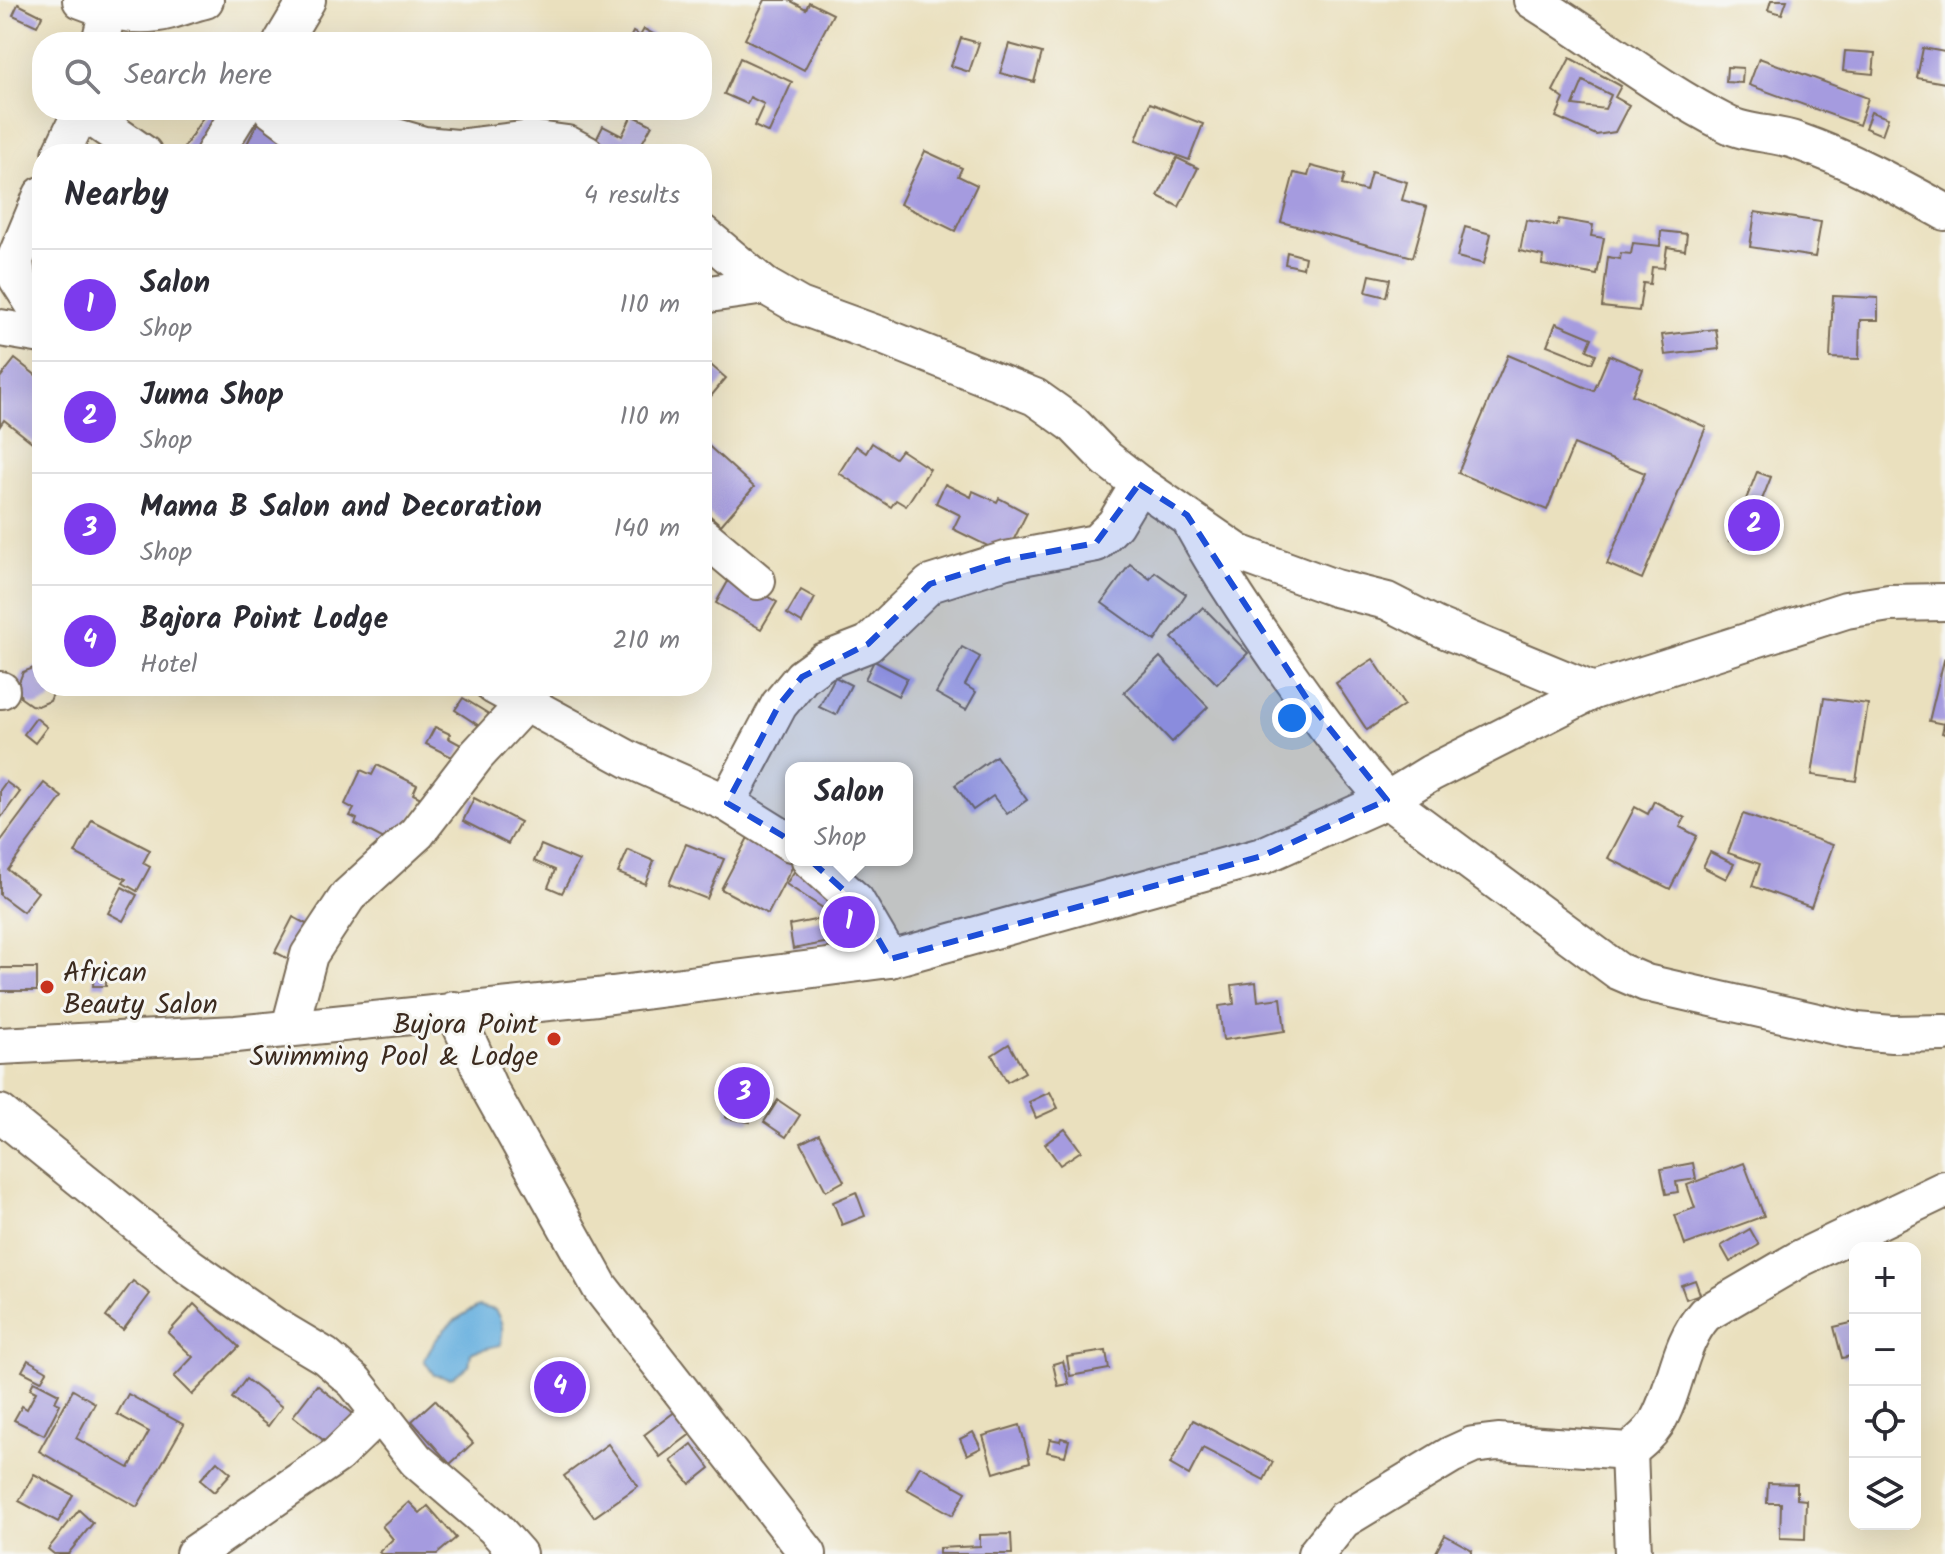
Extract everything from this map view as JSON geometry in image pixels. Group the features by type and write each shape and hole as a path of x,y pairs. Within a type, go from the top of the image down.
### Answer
{"street":[{"path":"96,17 165,12 205,0"},
{"path":"288,32 307,0"},
{"path":"1532,0 1667,89 1731,126 1777,134 1800,142 1859,167 1945,212"},
{"path":"66,144 78,120"},
{"path":"95,120 130,144"},
{"path":"220,144 235,120"},
{"path":"285,120 311,132 389,135 420,144"},
{"path":"489,144 530,139 567,144"},
{"path":"32,219 15,260 17,278 32,301"},
{"path":"712,241 765,286 800,306 1035,397 1073,424 1107,459 1139,484 1239,553 1335,588 1387,601 1436,626 1593,691"},
{"path":"712,294 765,286"},
{"path":"0,328 32,333"},
{"path":"727,803 779,705 802,677 824,661 868,644 930,584 1006,560 1096,543 1115,524 1139,484"},
{"path":"1187,515 1212,561 1311,705 1387,800 1618,971 1646,983 1857,1031 1945,1033"},
{"path":"712,543 757,581"},
{"path":"1,1049 236,1034 597,997 890,959 1262,856 1387,800 1431,773 1593,691 1846,610 1889,603 1945,602"},
{"path":"512,696 630,760 727,803 785,839"},
{"path":"290,1027 309,955 348,896 417,833 476,756 525,703"},
{"path":"817,866 856,901 890,959"},
{"path":"454,1010 490,1090 600,1287 808,1554"},
{"path":"0,1113 190,1267 273,1325 325,1356 355,1382 416,1460 494,1527 518,1554"},
{"path":"1633,1554 1629,1451 1657,1422 1686,1344 1705,1314 1801,1258 1945,1189"},
{"path":"194,1554 337,1455 380,1413"},
{"path":"1316,1554 1343,1520 1473,1445 1498,1442 1629,1451"}],"highlighted area":[{"path":"1139,484 1187,515 1311,705 1387,800 1262,856 890,959 856,901 783,836 727,803 779,705 802,677 868,644 930,584 1006,560 1096,543"}],"water":[{"path":"479,1306 495,1310 498,1314 502,1327 500,1345 471,1352 469,1366 451,1378 434,1375 424,1360 435,1341 453,1322"}],"building":[{"path":"765,0 789,0 806,9 809,2 833,14 804,70 745,39"},
{"path":"1771,0 1787,0 1782,14 1768,10"},
{"path":"18,4 42,16 37,26 13,15"},
{"path":"961,38 979,43 969,72 951,66"},
{"path":"1009,44 1042,53 1034,82 1000,73"},
{"path":"1923,48 1945,52 1945,83 1917,78"},
{"path":"1845,51 1875,53 1873,74 1843,71"},
{"path":"740,58 792,82 769,133 754,126 764,104 750,97 747,104 724,94"},
{"path":"1570,58 1621,86 1615,97 1629,105 1615,132 1596,135 1556,117 1564,99 1553,91","holes":["1583,81 1611,95 1605,109 1573,105"]},
{"path":"1759,58 1868,98 1859,125 1749,85"},
{"path":"1727,67 1743,68 1742,83 1726,82"},
{"path":"1150,103 1203,124 1189,160 1136,140"},
{"path":"1871,112 1888,118 1882,135 1865,128"},
{"path":"201,120 222,120 231,125 219,144 186,144"},
{"path":"259,120 269,120 295,142 294,144 247,144"},
{"path":"630,120 642,120 652,125 642,144 594,144 603,126 622,136"},
{"path":"925,151 962,168 958,176 977,185 955,231 900,204"},
{"path":"1177,158 1198,168 1179,207 1158,196"},
{"path":"1311,166 1345,175 1342,185 1366,191 1371,172 1407,182 1402,200 1427,207 1413,257 1281,222 1294,173 1308,176"},
{"path":"1755,212 1821,222 1815,257 1750,247"},
{"path":"1559,219 1593,225 1591,236 1604,238 1597,275 1542,265 1543,256 1520,251 1526,220 1557,226"},
{"path":"1465,227 1491,234 1484,264 1457,257"},
{"path":"1661,231 1687,234 1685,250 1667,247 1664,268 1652,267 1650,284 1643,283 1639,311 1602,307 1608,257 1620,259 1621,253 1631,254 1633,243 1660,246"},
{"path":"1287,252 1305,257 1303,268 1285,264"},
{"path":"1370,275 1390,279 1386,297 1366,292"},
{"path":"1833,296 1878,298 1878,320 1860,320 1859,359 1830,358"},
{"path":"1556,323 1592,338 1587,350 1596,354 1592,363 1547,345"},
{"path":"1716,329 1719,349 1665,355 1662,335"},
{"path":"1508,355 1594,391 1609,355 1643,369 1632,395 1706,427 1642,579 1607,564 1645,473 1574,444 1547,510 1458,473"},
{"path":"15,359 32,372 32,442 4,420 0,426 0,378"},
{"path":"712,366 726,378 712,395"},
{"path":"872,443 895,458 901,450 930,469 906,506 896,500 891,507 839,473 856,446 866,453"},
{"path":"712,449 754,487 721,525 712,517"},
{"path":"1757,472 1771,477 1757,512 1743,507"},
{"path":"945,484 971,497 973,491 997,502 999,498 1027,513 1006,555 953,529 960,515 936,503"},
{"path":"1742,510 1756,517 1743,547 1729,541"},
{"path":"1130,564 1150,579 1155,572 1186,594 1155,641 1102,603"},
{"path":"731,576 777,602 761,629 716,603"},
{"path":"801,590 815,598 802,623 787,614"},
{"path":"1203,607 1248,653 1217,684 1172,638"},
{"path":"962,647 980,657 965,685 976,692 966,710 936,693"},
{"path":"1160,657 1208,707 1172,742 1124,692"},
{"path":"1373,659 1404,705 1367,730 1336,683"},
{"path":"1944,660 1945,734 1942,733 1944,724 1929,721"},
{"path":"874,661 907,678 898,696 865,679"},
{"path":"32,669 32,696 52,696 50,701 38,706 21,698 18,685 23,672"},
{"path":"835,677 851,685 836,715 819,707"},
{"path":"463,698 489,714 481,727 455,710"},
{"path":"1824,698 1868,704 1856,781 1812,775"},
{"path":"36,718 47,727 35,743 24,734"},
{"path":"435,727 450,734 448,738 463,746 456,759 426,744"},
{"path":"996,756 1027,800 1007,814 993,796 973,810 955,785"},
{"path":"377,765 417,785 413,794 421,798 400,840 387,834 384,839 355,824 357,819 350,816 354,809 345,804 361,770 372,775"},
{"path":"6,782 20,792 0,819 0,790"},
{"path":"44,783 62,797 8,870 38,892 23,912 0,895 0,842"},
{"path":"474,798 520,822 508,844 463,821"},
{"path":"1654,801 1685,818 1680,827 1697,836 1670,889 1608,858 1635,807 1648,814"},
{"path":"1743,814 1833,845 1811,907 1752,886 1760,864 1728,853"},
{"path":"92,820 150,850 143,863 150,867 137,891 123,883 126,879 75,853"},
{"path":"752,830 785,852 785,866 793,866 768,914 721,889"},
{"path":"686,844 724,859 707,899 669,884"},
{"path":"541,845 579,861 562,893 548,887 555,870 534,861"},
{"path":"628,850 654,861 645,884 618,873"},
{"path":"1710,852 1734,864 1726,879 1703,867"},
{"path":"798,866 837,892 826,910 786,884"},
{"path":"122,887 137,895 123,921 108,913"},
{"path":"846,914 850,938 793,949 789,925"},
{"path":"293,917 312,927 294,962 275,952"},
{"path":"0,968 37,968 37,991 0,991"},
{"path":"94,972 106,973 106,986 93,986"},
{"path":"1256,982 1258,1001 1281,998 1285,1031 1223,1040 1219,1006 1234,1004 1232,985"},
{"path":"1009,1044 1025,1072 1007,1082 992,1055"},
{"path":"732,1080 756,1084 750,1122 726,1118"},
{"path":"1050,1092 1058,1108 1036,1118 1029,1102"},
{"path":"778,1100 800,1115 786,1137 764,1122"},
{"path":"1065,1129 1081,1151 1060,1165 1045,1144"},
{"path":"819,1134 844,1181 826,1191 801,1143"},
{"path":"1693,1163 1696,1179 1676,1182 1678,1192 1666,1194 1661,1169"},
{"path":"1744,1163 1764,1216 1685,1245 1675,1215 1695,1208 1687,1185"},
{"path":"856,1192 865,1216 842,1225 833,1202"},
{"path":"1750,1229 1759,1245 1730,1262 1721,1246"},
{"path":"1695,1280 1700,1294 1686,1299 1681,1285"},
{"path":"133,1281 150,1294 123,1330 106,1317"},
{"path":"194,1304 239,1347 192,1395 174,1377 193,1357 168,1333"},
{"path":"1849,1323 1849,1356 1842,1358 1834,1327"},
{"path":"1106,1351 1109,1369 1070,1376 1067,1357"},
{"path":"28,1360 47,1371 41,1381 22,1371"},
{"path":"1063,1361 1069,1384 1058,1386 1053,1364"},
{"path":"246,1379 282,1407 268,1426 232,1398"},
{"path":"34,1381 59,1394 55,1402 60,1404 44,1435 14,1420 22,1406 27,1409 36,1392 30,1389"},
{"path":"317,1385 361,1420 337,1451 293,1416"},
{"path":"73,1390 95,1403 76,1438 129,1468 149,1432 117,1414 128,1394 184,1425 137,1507 39,1451"},
{"path":"435,1400 473,1443 450,1464 412,1421"},
{"path":"676,1411 692,1433 660,1457 644,1435"},
{"path":"1193,1420 1273,1462 1264,1480 1203,1448 1189,1475 1170,1464"},
{"path":"1020,1425 1030,1462 994,1473 983,1436"},
{"path":"973,1432 981,1448 967,1455 960,1439"},
{"path":"1061,1438 1069,1440 1065,1456 1047,1452 1050,1439 1060,1441"},
{"path":"608,1444 638,1486 594,1517 564,1476"},
{"path":"692,1444 710,1468 690,1484 671,1461"},
{"path":"217,1461 231,1473 214,1492 200,1480"},
{"path":"920,1466 966,1492 953,1515 907,1489"},
{"path":"34,1474 73,1495 58,1522 19,1501"},
{"path":"1768,1483 1797,1484 1797,1499 1806,1500 1805,1539 1780,1538 1781,1503 1767,1503"},
{"path":"409,1502 420,1513 428,1506 456,1538 437,1554 381,1554 379,1552 393,1539 382,1526"},
{"path":"79,1510 93,1523 68,1554 54,1554 48,1549"},
{"path":"1011,1534 1012,1554 939,1554 939,1548 980,1546 980,1535"},
{"path":"1445,1535 1472,1550 1470,1554 1435,1554"}],"place":[{"name":"Juma Shop","path":"1754,525"},
{"name":"Salon","path":"849,922"},
{"name":"African Beauty Salon","path":"47,987"},
{"name":"Bujora Point Swimming Pool & Lodge","path":"554,1039"},
{"name":"Mama B Salon and Decoration","path":"744,1093"},
{"name":"Bajora Point Lodge","path":"560,1387"}]}
